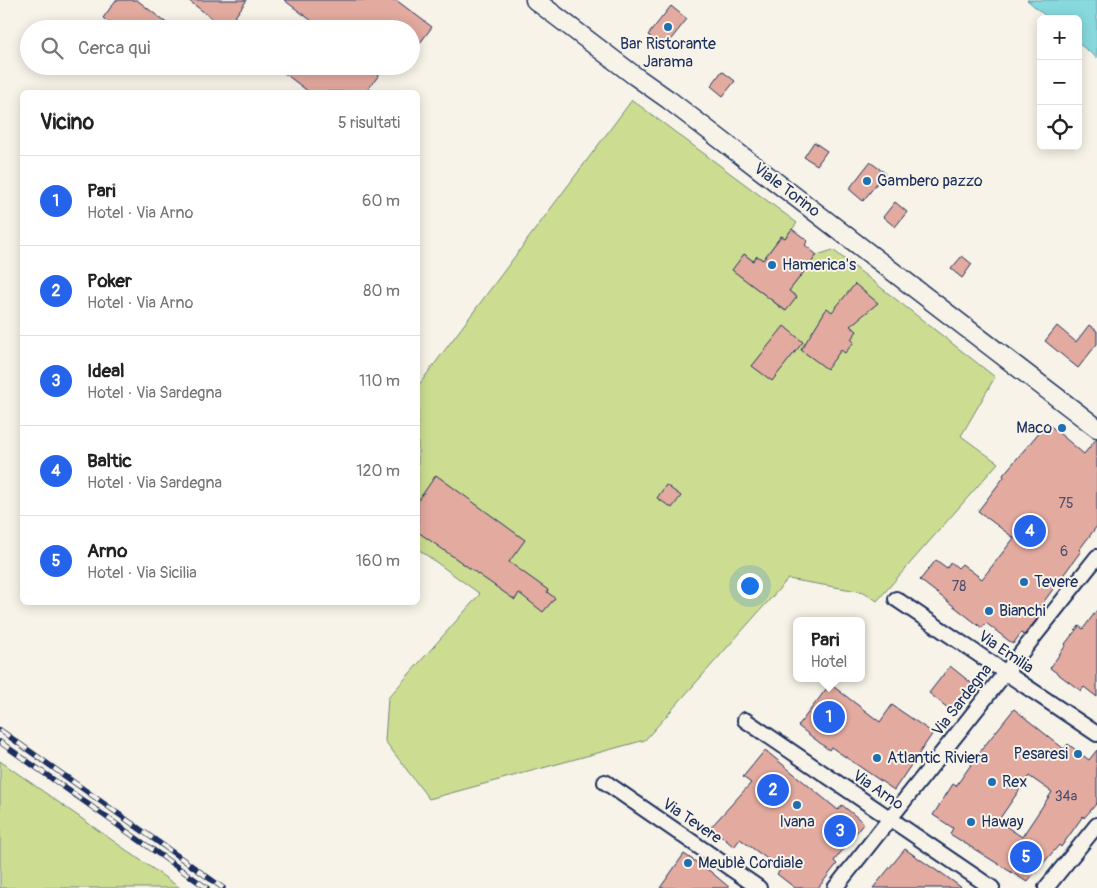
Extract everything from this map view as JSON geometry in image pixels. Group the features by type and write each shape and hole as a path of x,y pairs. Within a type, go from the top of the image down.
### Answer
{"street":[{"name":"Viale Torino","path":"535,0 669,100 1097,428"},
{"name":"Via Sardegna","path":"835,888 1097,557"},
{"name":"Via Emilia","path":"896,599 1097,734"},
{"name":"Via Arno","path":"745,720 992,888"},
{"name":"Via Tevere","path":"605,782 759,888"},
{"path":"1046,888 1097,825"}],"green space":[{"path":"632,100 797,223 785,238 781,236 763,260 757,256 753,261 744,254 733,270 785,311 789,291 817,255 833,250 995,377 961,436 998,463 877,601 864,592 788,579 645,740 429,799 385,741 388,698 480,594 420,550 420,383"},
{"path":"0,761 180,888 0,888"}],"water":[{"path":"1027,0 1097,0 1097,58 1082,46 1082,15 1044,15"}],"building":[{"path":"116,0 137,0 163,20 106,20 103,18"},
{"path":"188,0 247,0 233,20 214,20"},
{"path":"284,0 396,0 432,27 420,43 420,20 311,20"},
{"name":"Bar Ristorante Jarama","path":"671,6 687,19 664,48 648,35"},
{"path":"722,71 735,81 723,96 711,86"},
{"path":"287,75 379,75 368,90 306,90"},
{"path":"814,142 827,151 817,165 804,157"},
{"name":"Gambero pazzo","path":"870,162 885,173 863,201 849,189"},
{"path":"895,202 907,212 895,227 883,217"},
{"name":"Hamerica's","path":"792,229 808,241 805,245 817,255 789,291 797,297 786,311 732,270 744,254 753,261 757,256 763,260 781,236 785,238"},
{"path":"962,256 972,264 962,278 951,269"},
{"path":"855,284 878,303 850,326 857,331 851,339 854,342 845,353 841,350 827,369 801,350 827,308 832,312"},
{"path":"1089,325 1097,331 1097,344 1078,368 1045,341 1057,326 1076,342"},
{"path":"784,326 803,342 772,381 752,366"},
{"path":"1047,423 1084,454 1097,438 1097,526 1034,615 1038,618 1024,635 1021,633 1013,644 986,623 982,628 920,580 936,560 947,568 951,562 958,568 962,564 982,579 1014,538 978,511 1004,477 1003,475"},
{"path":"436,475 525,540 509,562 548,590 547,592 555,598 543,612 519,593 515,600 420,533 420,498"},
{"path":"666,485 681,496 672,508 657,498"},
{"path":"1097,610 1097,697 1084,687 1081,691 1050,668 1079,626 1083,629"},
{"path":"950,666 975,686 954,713 929,693"},
{"path":"830,684 880,722 892,705 933,733 894,790 831,747 829,750 798,726"},
{"path":"1014,709 1064,749 1068,744 1089,760 1097,750 1097,803 1084,818 1083,816 1061,847 1059,845 1027,882 950,834 953,828 933,815 953,784 956,786","holes":["1029,776 1052,792 1022,837 998,821"]},
{"path":"765,750 838,810 842,805 864,823 834,861 837,864 818,888 795,888 777,874 781,869 740,839 734,847 711,827 751,783 743,777"},
{"path":"905,849 940,872 962,888 873,888"},
{"name":"Meublè Cordiale","path":"684,854 711,872 730,888 660,888"}],"railway":[{"path":"0,730 223,888"},
{"path":"0,742 207,888"}],"place":[{"name":"Bar Ristorante Jarama","path":"668,27"},
{"name":"Gambero pazzo","path":"867,181"},
{"name":"Hamerica's","path":"772,265"},
{"name":"Maco","path":"1062,428"},
{"name":"Baltic","path":"1030,531"},
{"name":"Tevere","path":"1024,582"},
{"name":"Bianchi","path":"989,611"},
{"name":"Pari","path":"829,717"},
{"name":"Pesaresi","path":"1078,754"},
{"name":"Atlantic Riviera","path":"877,758"},
{"name":"Rex","path":"992,782"},
{"name":"Poker","path":"773,790"},
{"name":"Ivana","path":"797,805"},
{"name":"Haway","path":"971,822"},
{"name":"Ideal","path":"840,831"},
{"name":"Arno","path":"1026,857"},
{"name":"Meublè Cordiale","path":"688,863"}]}
